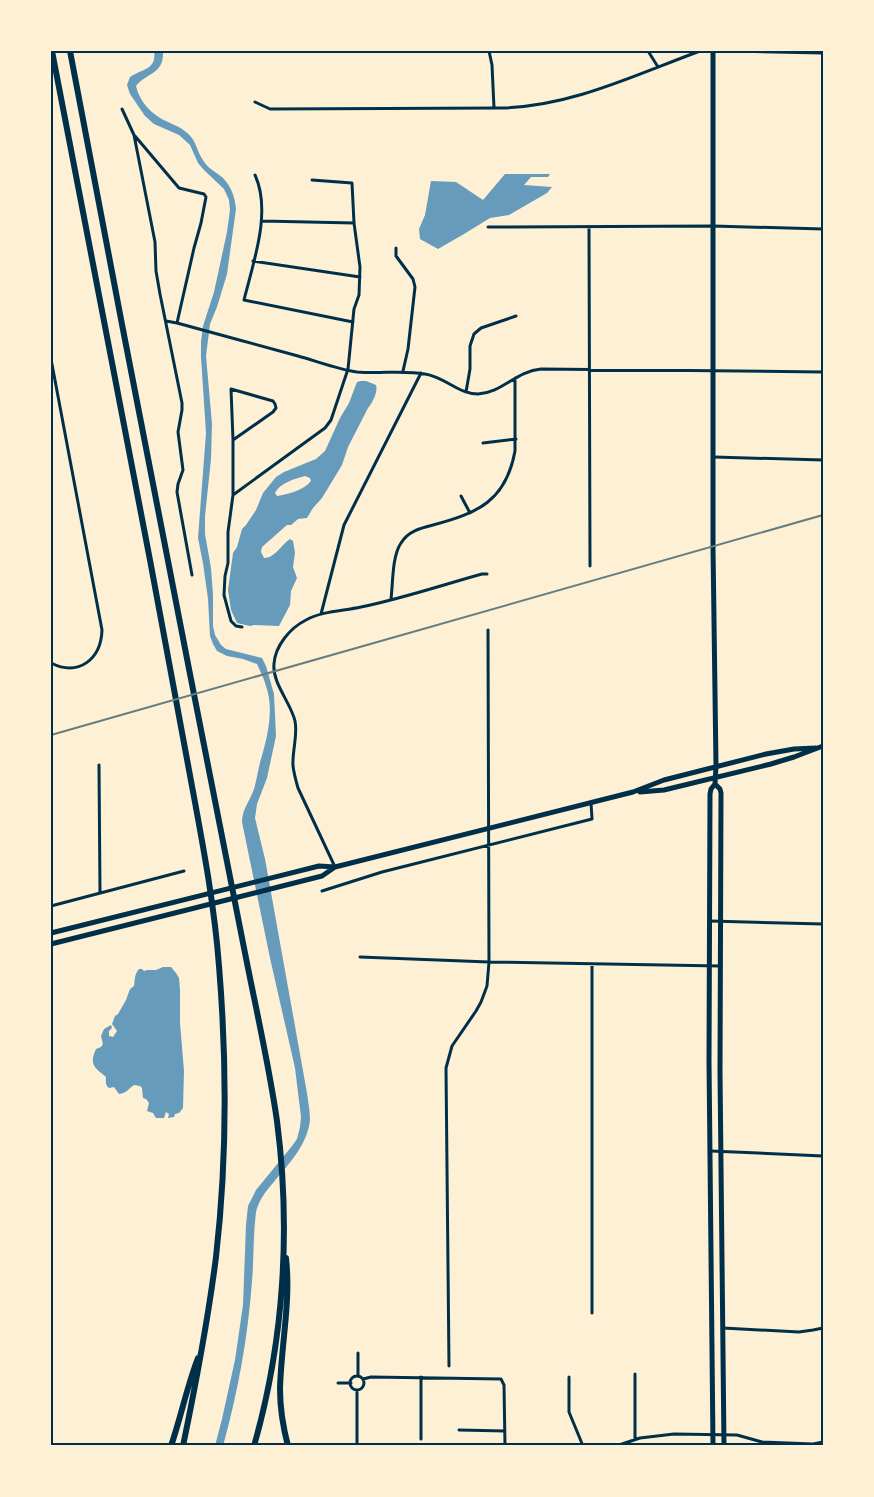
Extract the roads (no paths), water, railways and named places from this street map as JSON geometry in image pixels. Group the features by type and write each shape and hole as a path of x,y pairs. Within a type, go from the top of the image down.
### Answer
{"highway":[{"path":"52,51 169,661 203,843 215,923 222,1018 225,1115 219,1225 216,1258 196,1386 182,1446"},
{"path":"70,51 254,998 278,1137 283,1194 284,1238 282,1280 278,1328 269,1384 254,1446"},
{"path":"284,1238 289,1279 280,1390 283,1422 288,1446"},
{"path":"171,1446 192,1372 202,1347"}],"main road":[{"path":"713,51 713,547 716,784 721,793 720,966 724,1446"},
{"path":"632,792 664,790 716,778 794,757 823,746"},
{"path":"51,933 319,866 335,867 489,829 632,792 664,780 772,752 816,748"},
{"path":"713,1446 715,1434 712,1326 709,921 710,794 716,784"},
{"path":"51,944 322,876 335,867"},
{"path":"712,1326 723,1328"}],"street":[{"path":"489,51 492,65 494,108"},
{"path":"648,51 658,67"},
{"path":"255,102 270,109 494,108 531,106 569,99 704,51"},
{"path":"734,51 823,53"},
{"path":"122,109 134,135 155,242 156,271 182,406 178,432 183,470 177,492 192,576"},
{"path":"134,135 178,186 182,189 204,194 206,198 177,323"},
{"path":"255,175 261,198 262,221 244,300 353,322"},
{"path":"233,495 325,428 331,420 348,369 354,309 359,295 360,276 352,183 312,180"},
{"path":"262,221 354,223"},
{"path":"488,227 713,226 823,228"},
{"path":"589,227 590,566"},
{"path":"396,248 396,256 413,280 415,287 408,349 403,371"},
{"path":"253,261 360,276"},
{"path":"466,392 470,369 470,346 474,334 481,328 516,316"},
{"path":"166,321 348,369 363,372 403,371 435,376 454,388 478,394 489,392 527,371 538,369 823,372"},
{"path":"51,359 102,630 102,639 99,650 87,662 71,668 51,663"},
{"path":"321,614 344,525 421,373"},
{"path":"391,599 396,553 404,538 418,529 470,514 489,501 503,485 513,462 516,439 515,378"},
{"path":"233,440 275,410 276,405 272,400 231,389 233,495 228,532 228,563 224,595 231,621 236,626 242,627"},
{"path":"482,443 516,439"},
{"path":"713,457 823,460"},
{"path":"461,496 470,514"},
{"path":"335,867 296,783 293,767 296,734 295,722 274,673 273,665 279,647 297,625 309,618 362,607 487,574"},
{"path":"449,1366 446,1068 452,1046 476,1011 487,986 489,962 488,630"},
{"path":"99,765 100,893"},
{"path":"322,891 382,872 592,819 591,803"},
{"path":"51,906 184,871"},
{"path":"709,921 823,924"},
{"path":"360,957 489,962 720,966"},
{"path":"592,964 592,1313"},
{"path":"710,1151 823,1156"},
{"path":"723,1328 799,1332 823,1328"},
{"path":"358,1353 358,1376"},
{"path":"635,1374 635,1439"},
{"path":"358,1376 363,1379 371,1377 497,1378 502,1380 504,1385 505,1446"},
{"path":"351,1383 353,1378 358,1376"},
{"path":"569,1377 569,1412 583,1446"},
{"path":"421,1378 421,1439"},
{"path":"357,1390 363,1387 363,1379"},
{"path":"338,1383 351,1383"},
{"path":"351,1383 352,1387 357,1390"},
{"path":"357,1390 357,1446"},
{"path":"460,1430 505,1431"},
{"path":"616,1446 635,1439 668,1434 741,1435 762,1442 813,1444 823,1442"}],"water":[{"path":"154,51 163,51 163,59 158,69 140,81 136,86 140,98 147,108 157,116 180,128 191,137 205,163 223,178 228,185 232,192 236,209 227,274 210,324 206,356 212,424 205,534 211,568 215,635 226,649 262,658 274,694 276,736 267,778 257,804 255,818 265,859 310,1117 308,1129 301,1146 265,1193 256,1212 252,1281 245,1344 238,1385 223,1446 215,1446 235,1360 243,1305 248,1206 256,1190 297,1139 301,1117 295,1068 242,822 242,817 254,789 266,741 270,703 264,680 257,664 227,656 217,651 213,644 210,636 208,599 198,538 206,433 201,342 203,326 214,292 227,232 230,210 229,200 224,189 198,163 190,145 179,135 154,124 145,116 130,94 127,85 130,77 151,65"},
{"path":"505,174 550,174 548,177 531,177 524,185 552,187 547,193 509,215 490,218 438,249 420,239 419,229 425,215 431,181 456,182 483,200"},
{"path":"366,381 376,385 376,391 348,447 342,465 307,518 298,519 291,525 287,525 262,547 261,552 264,558 275,554 290,539 293,541 295,553 293,567 297,578 291,591 290,605 279,626 250,626 237,623 231,610 228,590 233,553 237,547 242,529 256,510 263,493 276,477 316,459 325,451 349,403 357,382","holes":["305,476 310,478 311,481 300,490 277,496 275,493 288,482"]},
{"path":"163,967 171,967 179,978 184,1071 183,1108 174,1117 168,1118 169,1114 166,1112 164,1118 156,1118 153,1113 147,1111 149,1103 143,1098 140,1086 134,1085 126,1092 119,1094 114,1087 109,1088 107,1086 106,1077 96,1068 93,1059 96,1049 103,1044 101,1036 104,1029 111,1025 112,1028 109,1031 109,1036 113,1037 117,1031 112,1024 130,989 134,986 135,975 139,969 144,971 156,970"}],"railway":[{"path":"51,735 823,515"}]}
